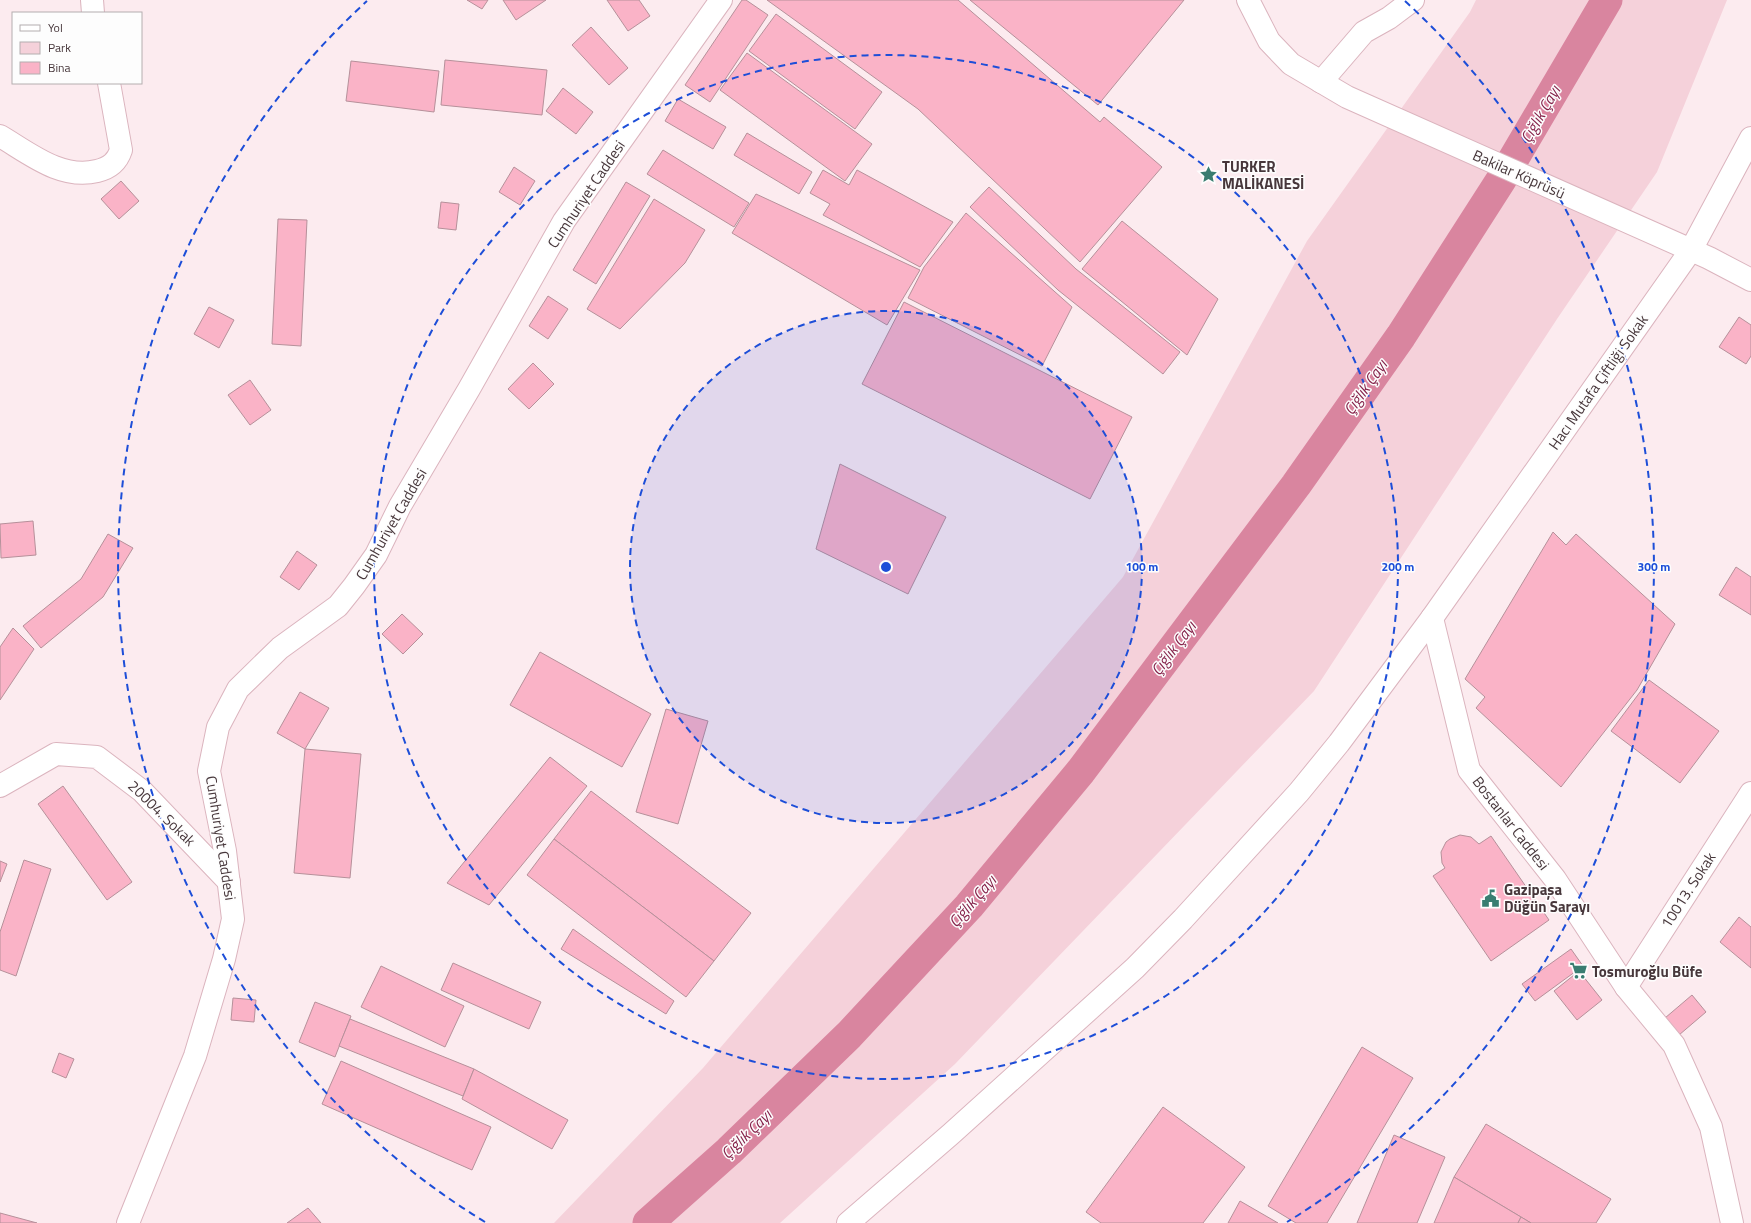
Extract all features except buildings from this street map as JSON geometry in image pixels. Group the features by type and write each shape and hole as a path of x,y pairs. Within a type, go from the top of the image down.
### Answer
{"street":[{"path":"92,0 93,12"},
{"name":"Cumhuriyet Caddesi","path":"128,1223 195,1056 233,919 225,851 210,771 218,727 238,689 280,648 338,606 376,555 400,506 469,389 564,221 721,0"},
{"name":"Bakilar Köprüsü","path":"1248,0 1269,41 1291,64 1347,97 1691,250 1751,280"},
{"path":"1321,82 1364,32 1389,18 1413,0"},
{"path":"0,136 51,166 66,172 92,172 111,166 118,158 121,150 109,84"},
{"name":"Hacı Mutafa Çiftliği Sokak","path":"848,1223 951,1134 1135,968 1183,919 1298,792 1339,743 1432,618 1691,250 1751,138"},
{"name":"Bostanlar Caddesi","path":"1432,618 1469,770 1555,879 1626,987 1674,1045 1711,1127 1732,1223"},
{"name":"20004. Sokak","path":"0,786 56,754 97,757 142,791 228,882"},
{"name":"10013. Sokak","path":"1626,987 1751,793"}],"green space":[{"path":"1476,0 1727,0 1657,172 1557,319 1314,691 955,1064 780,1223 554,1223 703,1068 1123,577 1307,241 1470,12"}],"waterway":[{"name":"Çığlık Çayı","path":"648,1223 729,1151 849,1035 969,906 1081,771 1296,485 1401,336 1501,180 1607,0"}],"place":[{"name":"TURKER MALİKANESİ","path":"1209,175"},
{"name":"Gazipaşa Düğün Sarayı","path":"1491,898"},
{"name":"Tosmuroğlu Büfe","path":"1579,971"}]}
